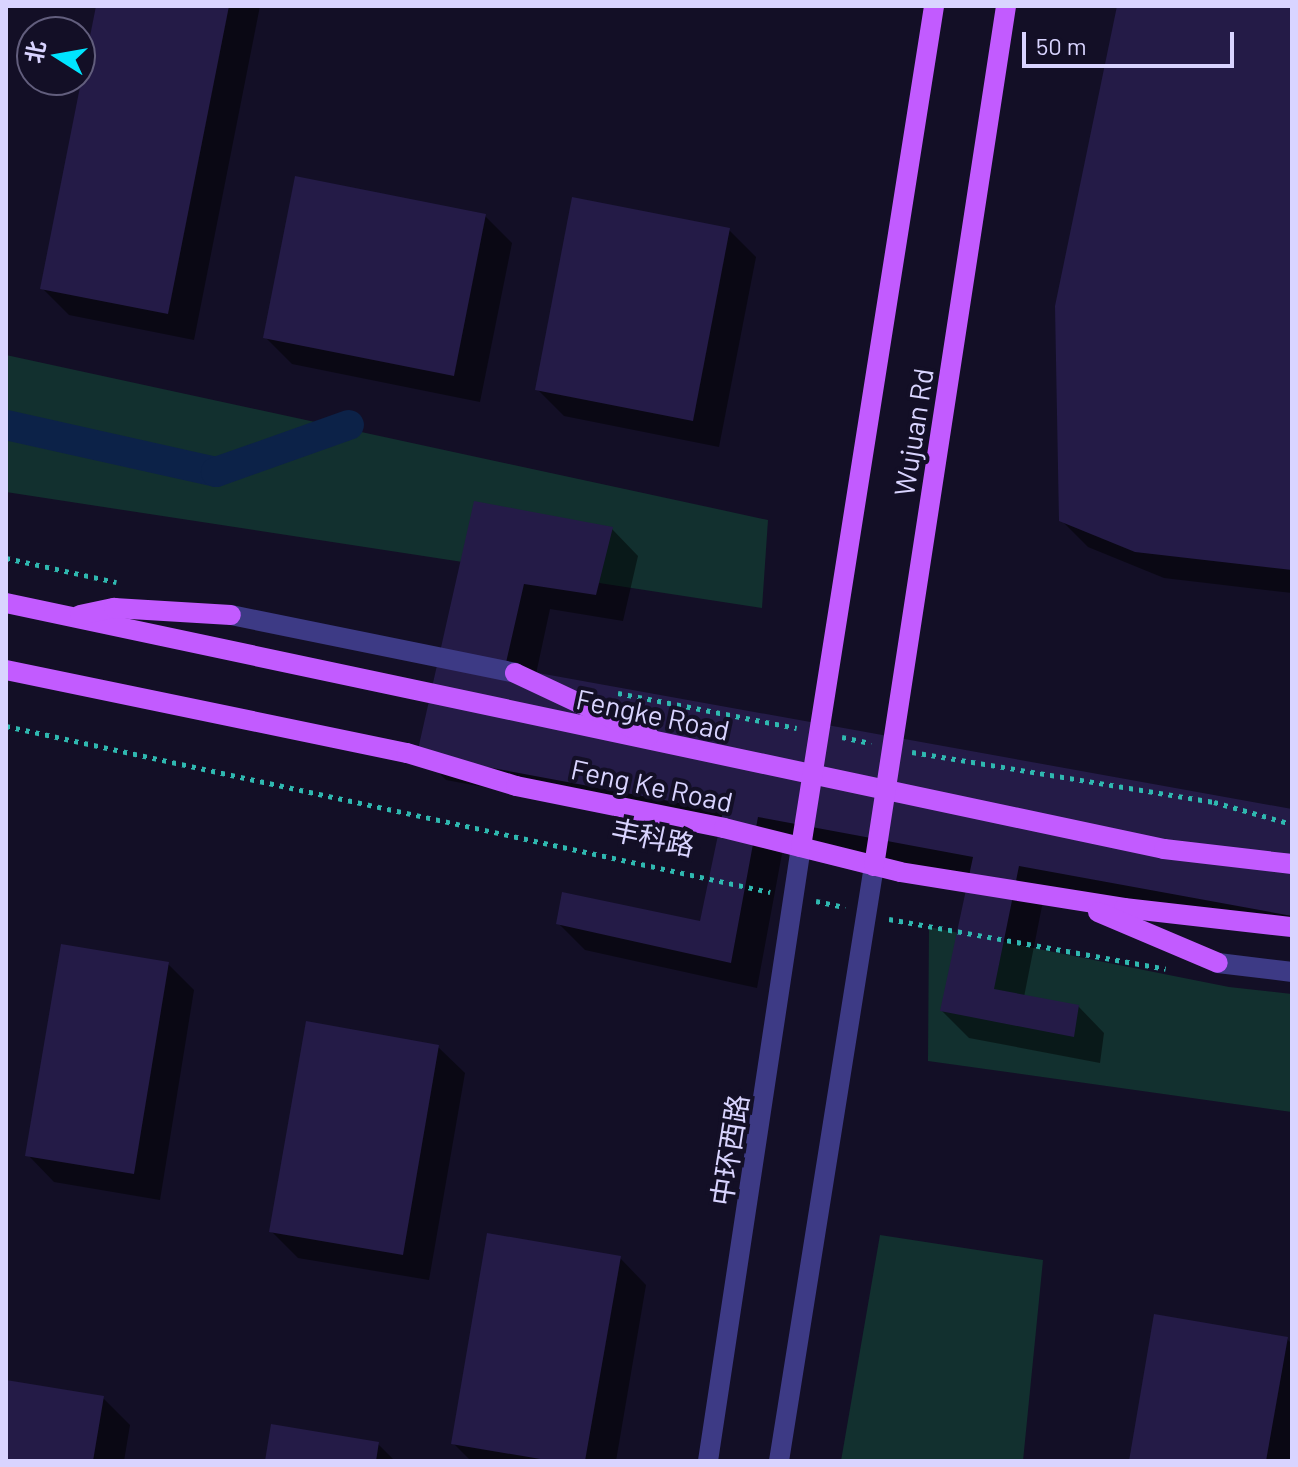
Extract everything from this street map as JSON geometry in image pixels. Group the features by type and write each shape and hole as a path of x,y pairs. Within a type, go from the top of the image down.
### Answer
{"main road":[{"name":"Wujuan Rd","path":"801,847 815,776 934,6"},
{"name":"Wujuan Rd","path":"874,866 1006,6"},
{"name":"Fengke Road","path":"6,603 1164,849 1292,864"},
{"path":"71,617 114,608 231,615"},
{"name":"Feng Ke Road","path":"6,670 407,753 516,786 801,847 874,866 1068,899 1292,927"},
{"path":"515,673 620,719 663,744"},
{"path":"1068,899 1218,963"}],"street":[{"path":"231,615 515,673"},
{"name":"中环西路","path":"708,1461 801,847"},
{"path":"779,1461 874,866"},
{"path":"1218,963 1292,972"}],"path":[{"name":"丰科路","path":"6,726 869,912 901,925 1175,970"}],"green space":[{"path":"6,355 768,520 762,608 6,492"},
{"path":"929,927 1229,987 1292,994 1292,1112 928,1061"},
{"path":"880,1235 1043,1260 1023,1461 841,1461"}],"building":[{"path":"96,6 229,6 168,314 40,289 78,96 96,96"},
{"path":"1117,6 1292,6 1292,570 1135,552 1059,521 1055,306"},
{"path":"295,176 486,214 454,376 263,338"},
{"path":"572,197 730,228 693,421 535,390"},
{"path":"474,501 613,527 596,595 524,584 505,667 1292,809 1292,916 1019,866 994,989 1079,1005 1074,1037 940,1011 973,857 758,817 731,963 556,924 562,892 700,921 723,811 417,754"},
{"path":"61,944 169,962 134,1174 25,1156"},
{"path":"306,1021 439,1045 403,1255 269,1232"},
{"path":"487,1233 621,1256 585,1461 552,1461 451,1444"},
{"path":"1154,1314 1288,1337 1266,1461 1129,1461"},
{"path":"6,1380 104,1396 93,1461 6,1461"},
{"path":"271,1424 379,1442 376,1461 265,1461"}],"waterway":[{"path":"6,425 216,472 349,425"}]}
